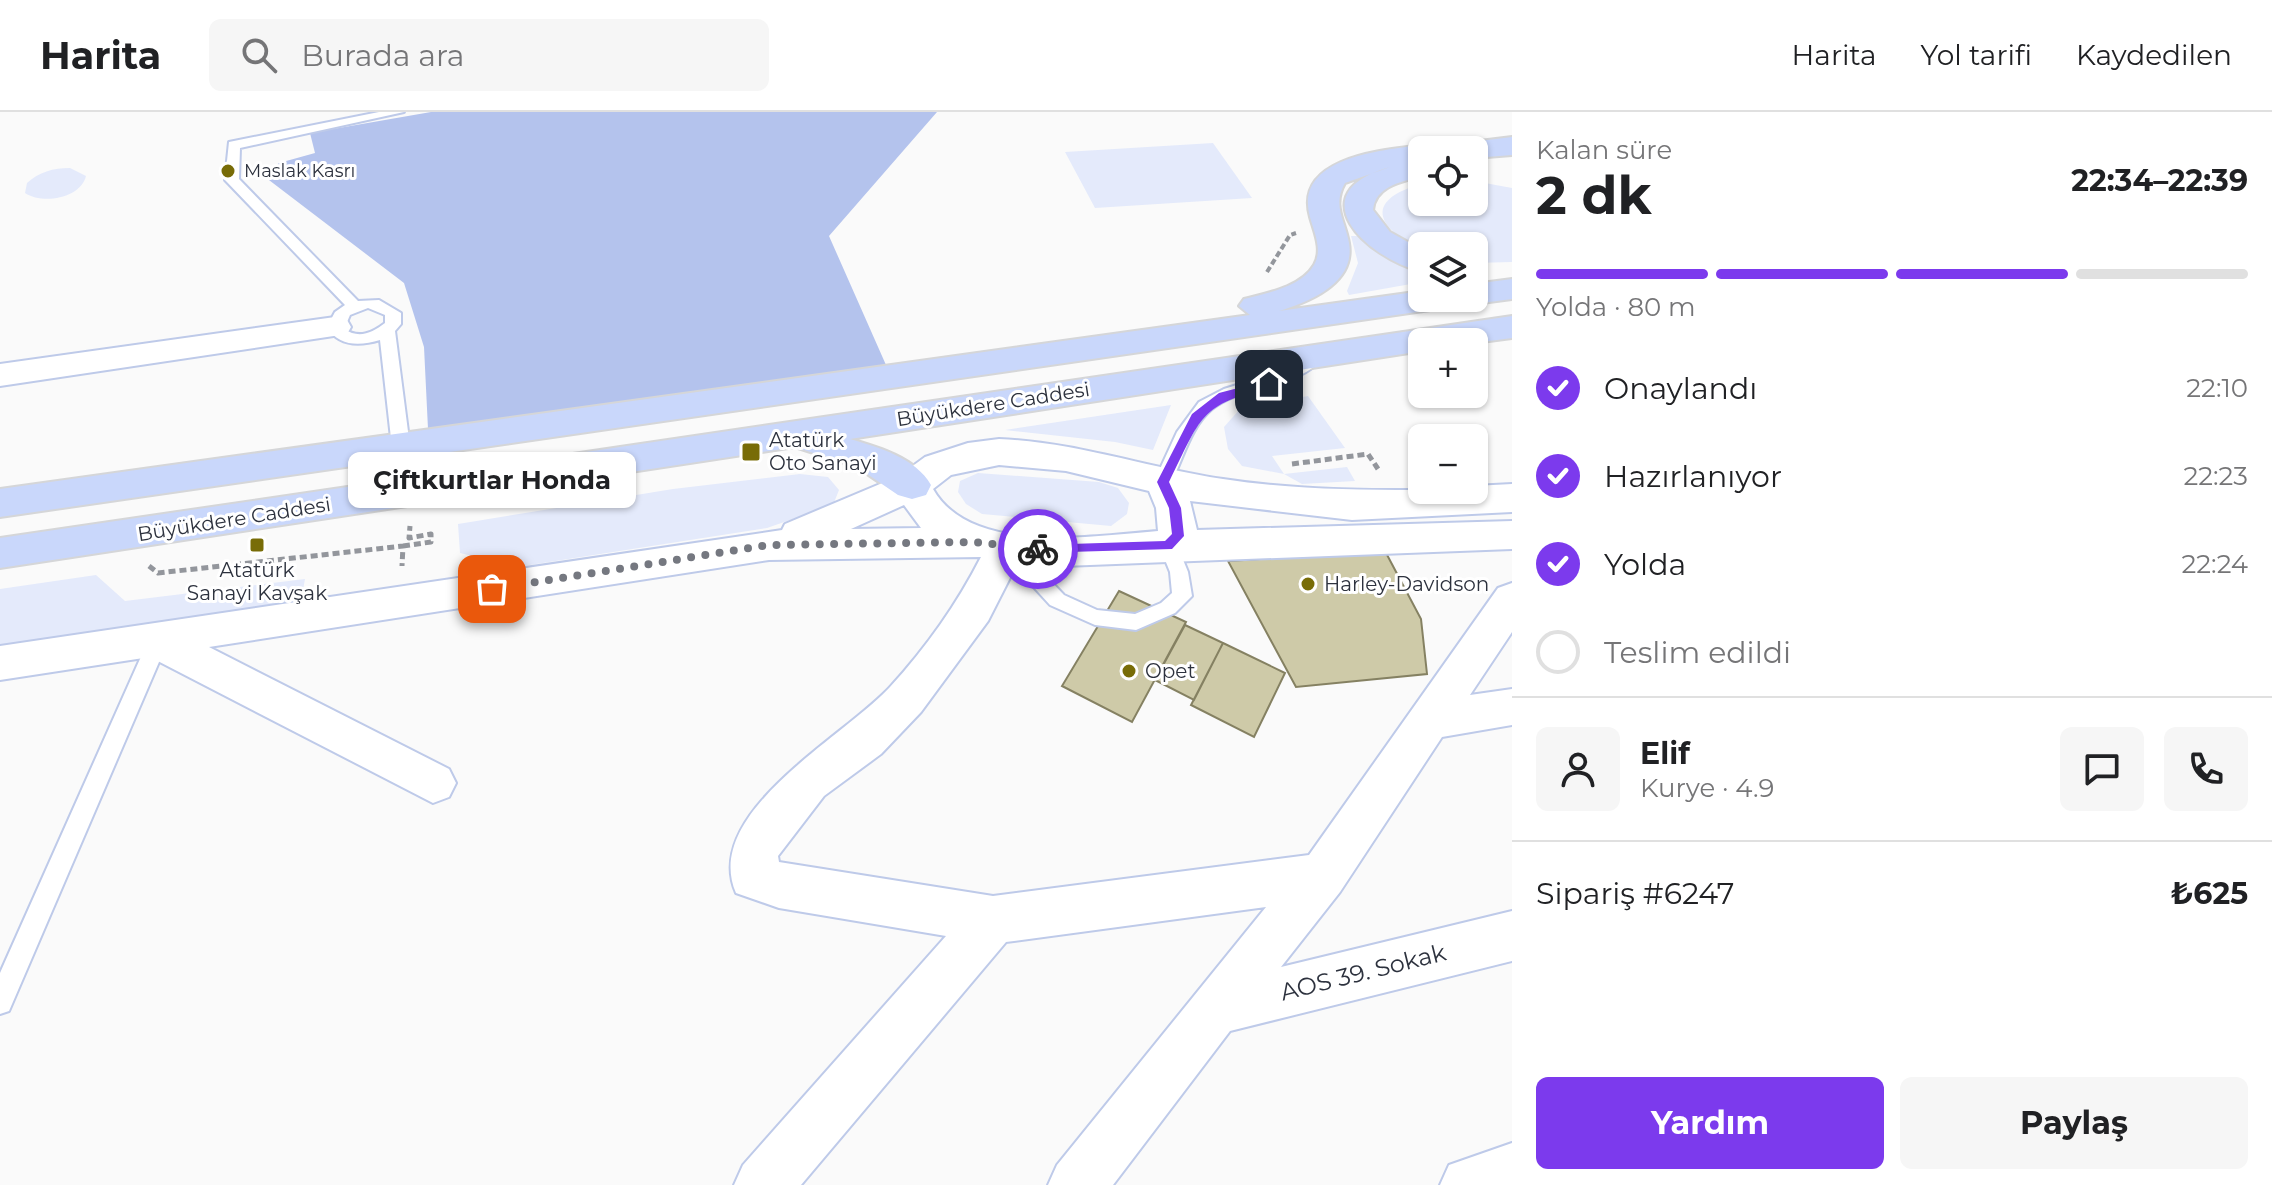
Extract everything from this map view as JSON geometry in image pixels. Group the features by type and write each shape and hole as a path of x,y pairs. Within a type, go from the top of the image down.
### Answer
{"main road":[{"path":"1488,148 1512,146"},
{"path":"1186,334 1231,312 1298,294 1319,280 1334,249 1322,214 1322,200 1333,177 1375,160 1408,156"},
{"path":"1408,172 1367,187 1358,196 1357,206 1371,233 1408,255"},
{"path":"1488,279 1512,282"},
{"path":"1488,292 1512,289"},
{"name":"Büyükdere Caddesi","path":"0,503 1408,303"},
{"name":"Büyükdere Caddesi","path":"0,553 1512,327"},
{"path":"787,437 824,442 870,458 912,485"}],"street":[{"path":"0,375 345,317"},
{"path":"769,545 854,513 912,485 936,465 958,457 1006,453 1106,466 1163,482 1331,505 1512,498"},
{"path":"1163,482 1175,508 1178,536 1168,545"},
{"path":"912,485 935,518 989,545"},
{"path":"0,663 433,599 769,545 989,545 1056,551 1512,535"},
{"path":"989,545 974,610 906,699 865,740 808,782 754,849 753,877 993,920 1323,876"},
{"path":"1077,1185 1214,1009 1323,876 1512,599"},
{"path":"158,641 433,783"},
{"path":"1428,721 1512,707"},
{"path":"763,1185 993,920"},
{"name":"AOS 39. Sokak","path":"1214,1009 1512,936"},
{"path":"1469,1185 1512,1172"}],"lane":[{"path":"345,317 374,303 389,308 395,318 387,330 360,340 343,337 345,317 232,180 234,145 398,112"},
{"path":"387,330 401,447"},
{"path":"1163,482 1195,417 1206,406 1222,396 1300,372 1317,356"},
{"path":"989,545 1057,600 1095,617 1136,622 1168,608 1182,596 1179,572 1168,545"},
{"path":"0,1002 158,641"}],"path":[{"path":"1266,273 1290,235"},
{"path":"1286,465 1340,457"},
{"path":"179,571 431,542 431,534 409,538"},
{"path":"403,546 401,571 434,567 433,599"}],"shaded area":[{"path":"431,112 937,112 829,236 886,365 428,429 424,347 404,283 265,177 279,163 315,153 310,133"},
{"path":"1213,143 1252,198 1095,208 1065,152"},
{"path":"70,168 86,176 77,190 51,199 25,193 27,183 36,176"},
{"path":"1488,184 1512,188 1512,262 1488,263 1488,232 1408,232 1406,241 1386,223 1383,214 1384,206 1391,198 1408,189 1408,216 1488,216"},
{"path":"1351,236 1359,236 1392,261 1408,267 1408,284 1349,295 1347,291 1358,263"},
{"path":"1308,396 1345,448 1272,456 1284,474 1242,466 1228,449 1224,427 1240,409"},
{"path":"1171,405 1153,450 1115,442 1005,430"},
{"path":"1347,467 1355,481 1302,484 1284,474"},
{"path":"978,473 1099,482 1118,488 1129,503 1127,514 1111,526 982,514 966,504 958,492 960,481"},
{"path":"800,474 828,477 839,490 833,505 767,528 517,567 460,553 458,524 673,489"},
{"path":"96,575 125,601 305,579 299,613 0,655 0,589"}],"building":[{"path":"1385,551 1421,619 1427,674 1296,687 1228,561"},
{"path":"1119,591 1186,622 1132,722 1062,686"},
{"path":"1185,625 1223,643 1194,700 1155,680"},
{"path":"1223,643 1285,673 1254,737 1191,705"}],"way so far":[{"path":"492,589 769,545 973,542 1038,549"}],"place":[{"name":"Maslak Kasrı","path":"228,171"},
{"name":"Atatürk Oto Sanayi","path":"751,452"},
{"name":"Atatürk Sanayi Kavşak","path":"257,545"},
{"name":"Harley-Davidson","path":"1308,584"},
{"name":"Çiftkurtlar Honda","path":"492,589"},
{"name":"Opet","path":"1129,671"}],"route":[{"path":"1038,549 1056,551 1168,545 1178,536 1175,508 1163,482 1195,417 1222,396 1269,384"}]}
